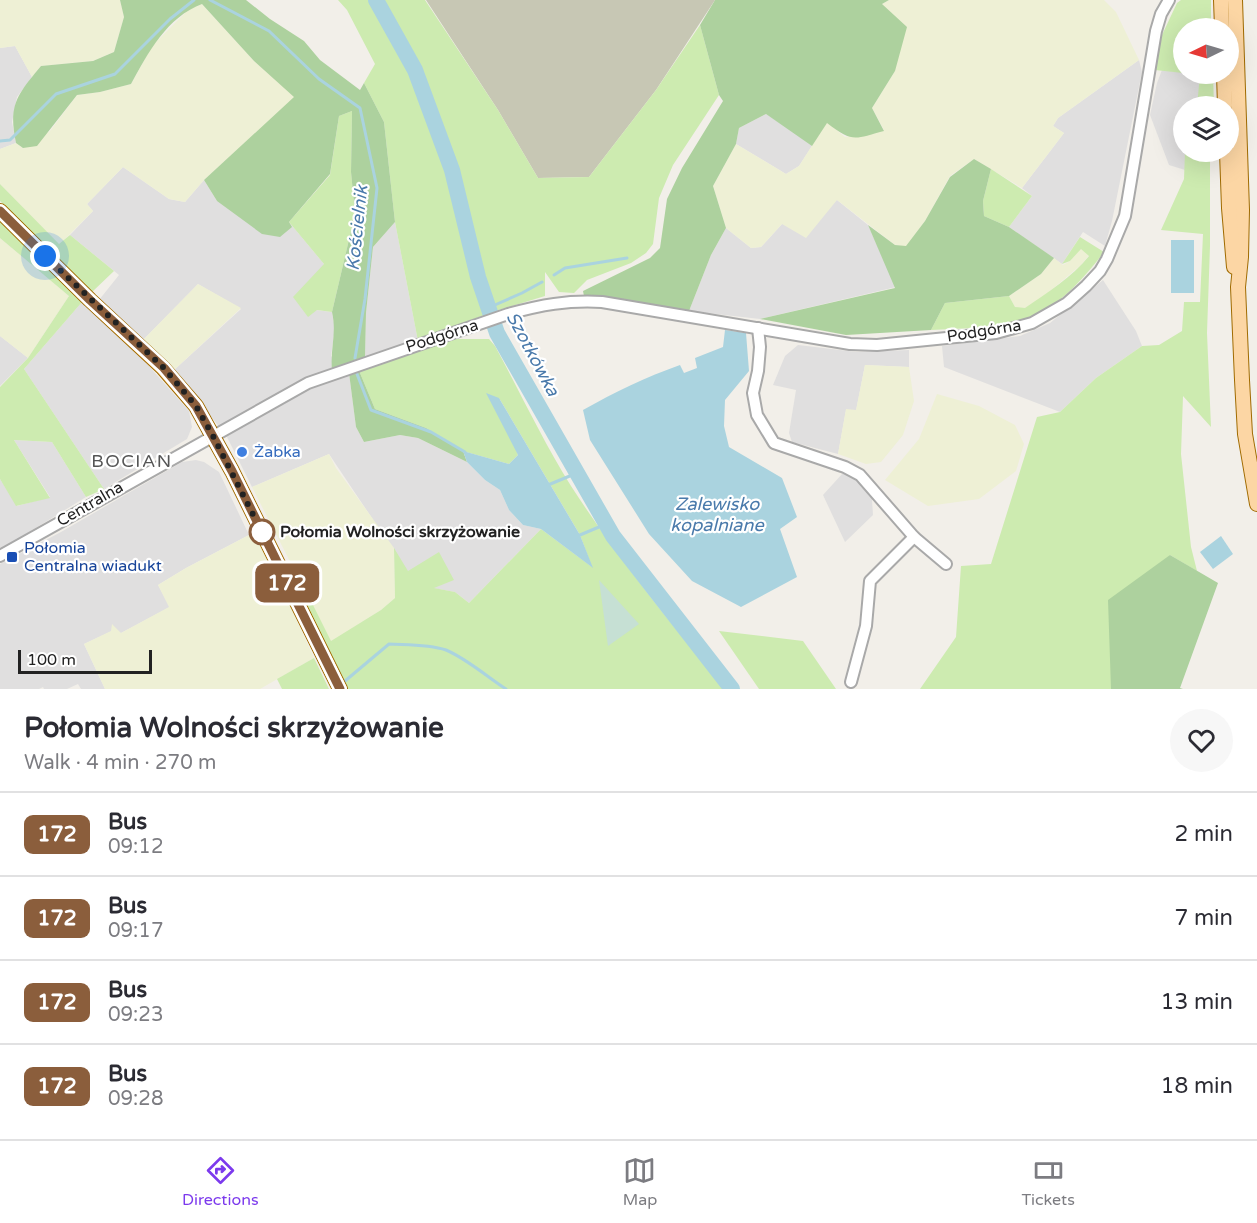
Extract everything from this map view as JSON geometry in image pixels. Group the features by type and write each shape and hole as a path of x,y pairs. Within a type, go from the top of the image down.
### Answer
{"main road":[{"path":"1221,0 1222,18"},
{"path":"1235,0 1242,210 1238,287"},
{"path":"1228,162 1233,257 1238,287 1244,423 1257,504"},
{"path":"0,211 90,300 164,368 196,406 340,689"}],"street":[{"name":"Podgórna","path":"213,436 308,383 508,314 539,305 574,300 602,302 850,344 877,345 996,333 1032,323 1067,303 1100,271 1118,235 1125,216 1158,21 1169,0"},
{"path":"758,328 760,347 753,393 757,415 774,443 845,467 860,476 914,537 946,564"},
{"name":"Centralna","path":"0,556 213,436"},
{"path":"851,682 866,626 870,581 914,537"}],"shaded area":[{"path":"0,0 120,0 124,17 114,52 93,61 41,66 32,77 15,46 0,48"},
{"path":"426,0 715,0 656,90 589,177 538,178 498,110"},
{"path":"889,0 1104,0 1116,12 1139,60 1058,118 1053,126 1064,133 1022,188 974,159 950,176 925,221 906,247 895,245 837,200 806,238 782,224 761,247 751,248 726,228 713,186 736,144 786,174 799,166 827,122 845,137 884,130 872,108 895,71 882,4"},
{"path":"202,4 254,61 295,97 204,180 185,202 169,199 123,167 87,204 93,211 59,245 0,184 0,149 16,143 23,148 50,131 77,95 131,84 152,46 189,9"},
{"path":"15,46 32,77 17,97 12,122 16,143 0,149 0,48"},
{"path":"1139,60 1142,72 1105,246 1083,232 1062,264 1009,227 1032,196 1022,188 1064,133 1053,126 1058,118"},
{"path":"1162,70 1173,71 1173,84 1200,84 1200,96 1173,96 1173,162 1185,162 1185,170 1169,165 1150,115"},
{"path":"766,114 807,140 812,146 799,166 786,174 736,144 739,128"},
{"path":"123,167 169,199 185,202 204,180 217,201 289,222 324,264 316,310 332,312 335,328 331,356 349,373 356,427 364,442 400,435 418,438 467,462 485,480 500,490 509,510 523,525 541,529 469,603 455,592 433,588 408,572 329,454 252,487 226,435 173,371 241,309 198,284 143,340 99,300 119,275 70,235 93,211 87,204"},
{"path":"837,200 868,225 896,287 760,319 689,311 711,255 726,228 751,248 761,247 782,224"},
{"path":"395,222 418,341 365,357 366,313 373,247"},
{"path":"0,238 69,296 28,358 0,336"},
{"path":"1081,248 1089,255 1082,264 1025,309 1015,307 1009,296 1041,274 1054,258 1063,265 1070,261"},
{"path":"1103,280 1136,331 1142,346 1096,378 1060,412 944,367 942,346 1020,336 1050,323"},
{"path":"198,284 241,308 173,371 143,340"},
{"path":"82,302 147,364 189,411 192,427 187,439 104,489 24,369"},
{"path":"0,336 28,358 0,386"},
{"path":"798,345 857,352 909,350 909,367 865,365 856,411 846,410 838,454 792,442 789,433 796,390 773,385 785,356"},
{"path":"865,365 909,367 914,401 903,435 881,462 866,464 838,454 846,409 856,410"},
{"path":"937,394 979,406 1015,425 1024,444 1016,471 979,499 928,506 885,480 919,439"},
{"path":"14,440 52,442 86,497 0,550 0,479 17,506 50,497"},
{"path":"329,454 336,468 394,548 395,598 381,610 331,642 252,487"},
{"path":"196,460 204,462 219,472 249,535 158,585 170,607 121,633 112,631 84,644 105,689 81,689 78,684 67,689 44,689 43,687 39,689 0,689 0,564 61,532 182,462"},
{"path":"843,473 858,478 876,497 872,500 873,515 845,542 823,495"},
{"path":"257,534 314,658 260,689 105,689 84,644 111,631 112,624 121,633 169,607 158,585 249,535"},
{"path":"599,580 639,624 608,646"}],"green space":[{"path":"120,0 246,0 304,41 320,60 360,90 364,83 384,122 395,222 373,247 366,313 365,357 332,370 334,327 332,312 355,214 351,172 352,111 339,116 330,174 289,222 292,227 280,237 262,234 217,201 204,180 294,97 254,61 202,4 179,18 160,37 131,84 77,95 37,146 23,148 16,143 13,119 20,93 41,66 93,61 114,52 124,17"},
{"path":"338,0 425,0 498,110 538,178 589,177 656,90 700,25 719,95 673,165 659,198 653,244 646,253 631,263 587,280 574,293 559,292 545,272 545,296 492,312 418,341 395,222 384,122 364,83 375,64 347,10"},
{"path":"715,0 889,0 882,4 907,27 895,71 872,108 884,131 854,138 843,134 827,123 812,146 766,114 739,128 736,144 713,186 726,228 711,255 689,311 584,296 583,291 650,258 660,248 667,199 682,168 723,101 719,95 700,25"},
{"path":"1181,0 1211,0 1211,18 1173,18 1173,72 1155,70 1162,35 1177,3"},
{"path":"1199,84 1213,84 1214,96 1198,96"},
{"path":"352,111 351,172 355,214 332,312 317,310 308,317 293,297 324,264 289,222 330,175 339,116"},
{"path":"974,159 991,169 983,201 984,216 1009,227 1054,258 1041,274 1009,296 945,303 931,330 846,335 760,319 895,288 868,225 895,245 906,246 925,221 950,177"},
{"path":"1185,162 1210,162 1207,333 1211,427 1183,396 1181,454 1191,547 1197,571 1170,555 1111,689 920,689 956,637 961,566 991,564 1037,417 1060,412 1096,378 1142,346 1159,345 1182,331 1184,302 1200,302 1203,234 1161,230 1184,179"},
{"path":"991,169 1032,196 1009,227 984,216 983,201"},
{"path":"0,184 59,244 70,235 114,271 92,292 0,201"},
{"path":"0,218 31,245 82,302 24,369 104,489 86,497 52,442 14,440 50,498 16,506 0,479 0,387 28,358 69,296 0,238"},
{"path":"1080,237 1104,252 1080,281 1060,300 1039,314 1005,325 931,330 945,303 1009,296 1015,307 1025,308 1067,278 1089,256 1081,249 1070,261 1062,264"},
{"path":"453,339 489,339 495,346 571,486 645,590 725,689 346,689 295,583 300,579 331,641 381,610 395,598 394,548 408,571 439,552 454,580 434,588 455,592 469,603 541,529 592,567 580,535 499,398 518,455 509,464 466,452 426,428 375,409 360,373 363,366"},
{"path":"363,366 360,373 375,409 426,428 463,451 467,462 418,438 400,435 364,442 356,427 349,373"},
{"path":"1170,555 1218,583 1180,688 1183,689 1111,689 1108,600"},
{"path":"719,631 803,641 836,689 759,689"},
{"path":"314,658 329,689 282,689 277,679"}],"water":[{"path":"1171,240 1194,240 1194,293 1171,293"},
{"name":"Zalewisko kopalniane","path":"725,330 746,333 749,371 725,400 724,426 729,447 782,478 797,517 780,529 797,577 741,607 692,581 649,534 590,440 583,410 631,385 680,365 684,373 697,368 695,358 723,347"},
{"path":"486,393 499,398 580,535 593,568 541,529 523,525 509,510 500,490 485,480 467,462 463,451 509,464 518,455"},
{"path":"1221,536 1233,554 1213,569 1200,552"}],"waterway":[{"name":"Kościelnik","path":"0,141 10,140 56,94 115,74 170,19 194,0"},
{"name":"Kościelnik","path":"210,0 269,31 319,79 360,108 377,188 365,299 355,358"},
{"name":"Szotkówka","path":"376,0 415,70 452,170 478,277 497,333 613,536 732,689"},
{"path":"554,275 565,268 627,258"},
{"path":"488,308 542,282"},
{"name":"Kościelnik","path":"357,374 371,410 431,432 465,452"},
{"name":"Kościelnik","path":"548,485 577,473"},
{"path":"580,535 606,524"},
{"path":"345,681 389,644 410,645 439,648 453,653 506,689"}],"bus line":[{"name":"172","path":"0,211 90,300 164,368 196,406 232,471 328,669 340,689"}],"place":[{"name":"Żabka","path":"242,452"},
{"name":"Połomia Wolności skrzyżowanie","path":"262,532"},
{"name":"Połomia Centralna wiadukt","path":"12,557"}],"district":[{"name":"BOCIAN","path":"132,461"}],"route":[{"path":"45,256 164,368 196,406 262,532"}]}
